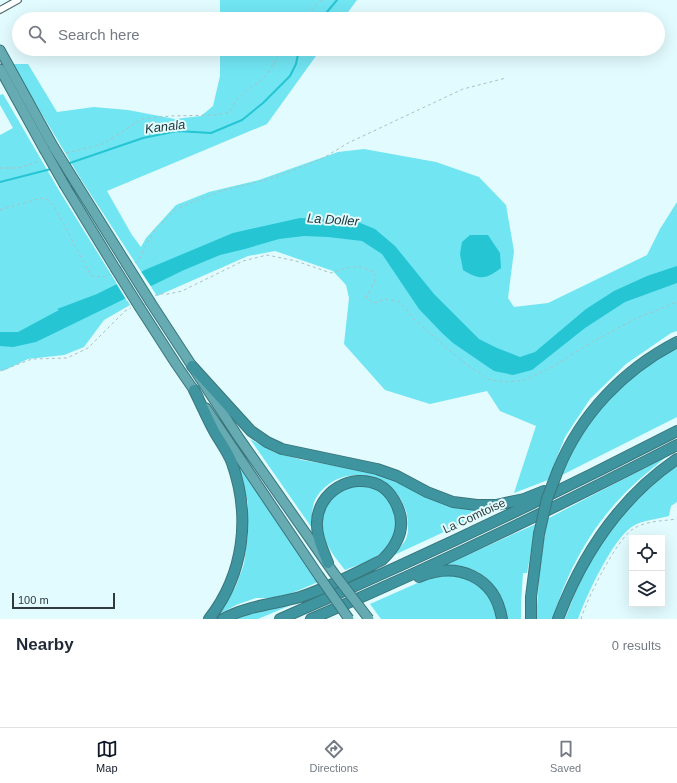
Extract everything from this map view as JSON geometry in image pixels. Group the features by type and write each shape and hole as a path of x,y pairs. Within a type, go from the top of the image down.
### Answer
{"highway":[{"path":"0,50 53,146 129,264 192,366 239,438 330,568 369,619"},
{"path":"0,69 113,271 136,308 194,390 349,619"},
{"path":"531,619 531,598 539,534 547,499 565,453 577,432 613,387 633,369 659,351 677,342"},
{"path":"192,366 252,431 267,442 282,449 378,469 397,476 427,492 453,502 477,505 496,504 524,499 542,492 566,487"},
{"path":"194,390 209,422 232,463 242,507 243,526 240,555 232,582 218,608 209,619"},
{"name":"La Comtoise","path":"280,619 566,487 677,431"},
{"path":"313,618 513,527 677,445"},
{"path":"558,619 567,595 586,558 605,528 634,495 651,479 677,459"},
{"path":"223,619 248,609 306,595 382,560 392,551 398,540 402,524 399,508 392,496 380,485 365,482 347,482 329,493 321,503 316,523 319,538 330,568"},
{"path":"402,578 414,580 439,571 458,571 468,574 477,578 492,591 497,600 502,619"}],"street":[{"path":"0,10 18,0"}],"path":[{"path":"310,12 321,0"},
{"path":"61,155 103,144 142,118 215,115 230,112 235,101 265,76 277,56"},
{"path":"129,264 138,261 154,231 175,210 224,190 266,180 297,169 325,157 355,140 463,88 506,78"},
{"path":"0,168 18,168 42,161"},
{"path":"0,210 41,198 48,200 53,204 91,276 104,277 113,271"},
{"path":"151,300 158,294 168,294 182,291 243,261 267,255 296,261 331,273 350,268 363,267 375,273 376,281 366,297 374,303 386,299 400,302 416,321 463,362 490,380 508,382 525,380 552,367 592,342 637,318 677,302"},
{"path":"0,370 32,359 67,358 88,348 125,311 136,308"},
{"path":"581,619 592,591 619,544 626,535 633,529 646,524 677,519"}],"shaded area":[{"path":"220,0 357,0 348,12 220,12"},
{"path":"220,56 316,56 267,124 107,191 132,235 141,247 146,238 176,205 209,192 259,180 338,152 364,149 436,162 479,177 506,205 514,251 508,298 514,307 548,303 647,255 660,229 677,202 677,331 671,333 626,364 590,399 565,437 548,480 514,493 536,426 500,411 487,391 430,404 385,390 344,344 349,298 346,285 333,271 275,251 248,256 157,296 82,181 12,64 28,64 57,112 94,107 128,110 175,119 201,116 213,106 220,76"},
{"path":"3,94 60,192 130,305 104,320 84,347 64,355 28,359 3,371 0,370 0,135 13,128 0,105 0,95"},
{"name":"La Doller","path":"300,218 353,220 375,229 395,246 434,294 479,339 520,357 535,352 586,309 614,291 647,276 677,266 677,283 625,302 585,328 532,370 513,375 494,371 453,343 442,333 419,309 382,254 362,241 304,236 279,239 220,255 184,270 36,342 13,347 0,346 0,332 18,332 59,310 57,309 97,294 147,269 233,233"},
{"path":"470,235 488,235 500,253 501,268 486,277 474,276 463,270 460,254 462,242"},
{"path":"677,348 677,417 560,476 584,429 606,401 633,376 663,355"},
{"path":"250,439 274,452 302,460 373,472 399,482 429,498 496,508 392,556 406,539 408,527 407,515 401,500 392,489 380,481 367,476 353,475 339,479 326,486 316,498 313,509 312,528"},
{"path":"666,457 626,492 591,535 565,584 553,619 536,619 540,567 547,519"},
{"path":"236,461 318,582 290,594 269,598 256,598 236,605 218,615 236,586 244,564 248,534 248,503"},
{"path":"677,465 677,502 671,506 669,516 641,522 625,532 601,568 587,596 578,619 565,619 588,565 605,536 639,498"},
{"path":"354,485 374,488 384,493 393,506 396,514 396,530 390,545 384,551 370,560 345,570 327,544 323,533 321,515 324,507 335,494"},
{"path":"536,524 527,573 523,573 521,619 507,619 501,597 486,578 480,573 470,569 445,565"},
{"path":"449,575 465,578 482,589 493,606 496,619 381,619 370,604 431,577"},
{"path":"298,602 258,619 237,619 249,614"}],"pier":[{"path":"140,270 152,288 127,301 116,283"}],"waterway":[{"name":"Kanala","path":"327,12 337,0"},
{"name":"Kanala","path":"67,164 143,138 177,131 211,133 242,120 263,103 290,76 296,64 298,56"},
{"name":"Kanala","path":"0,182 51,169"}]}
